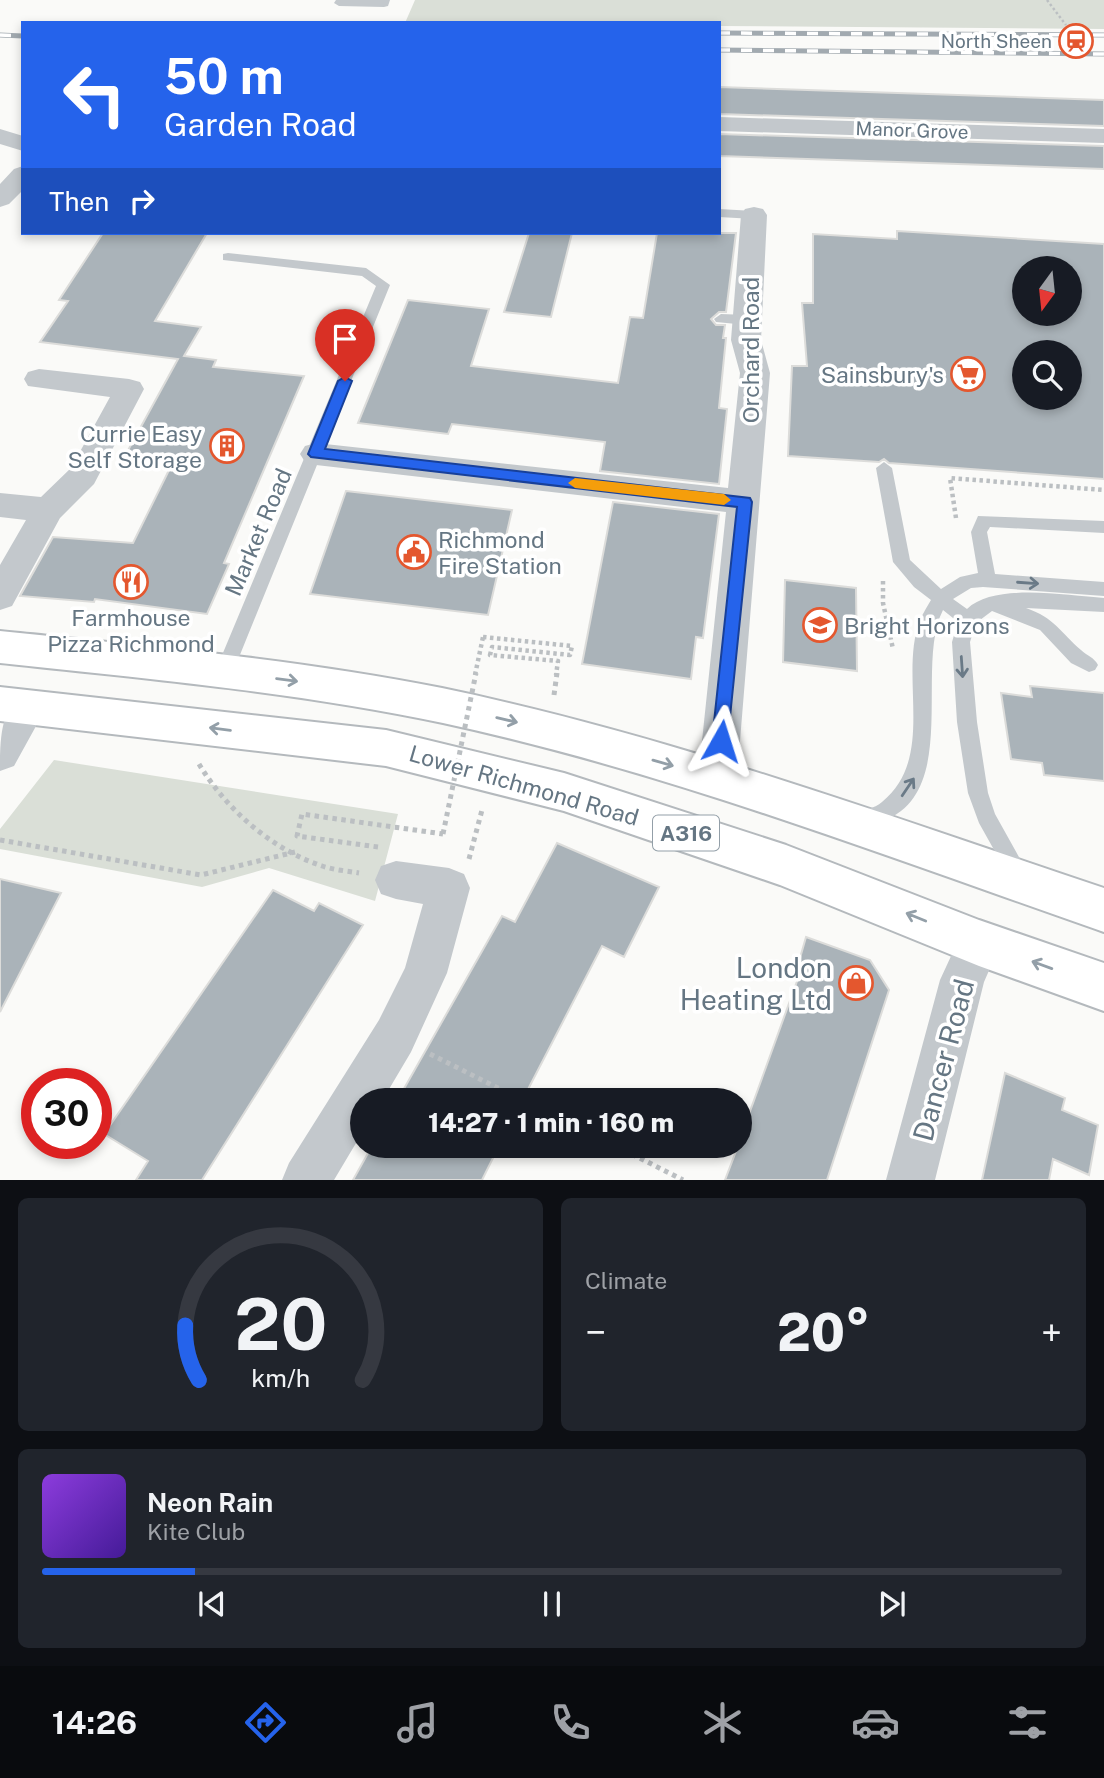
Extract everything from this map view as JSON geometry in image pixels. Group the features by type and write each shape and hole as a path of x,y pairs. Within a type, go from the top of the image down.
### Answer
{"highway":[{"path":"0,647 225,672 352,690 441,705 522,724 713,777 1104,910"},
{"path":"352,690 346,707 350,727 386,748"},
{"name":"Lower Richmond Road","path":"14,706 386,748 577,796 786,866 979,943 1104,987"}],"street":[{"name":"Manor Grove","path":"721,124 1104,136"},
{"path":"0,135 21,143"},
{"path":"0,199 21,176"},
{"name":"Orchard Road","path":"713,777 721,741 755,373 746,340 734,320 754,215"},
{"path":"0,596 47,510 83,476 129,389 39,380"},
{"path":"316,454 745,502"},
{"path":"0,505 47,510"},
{"path":"0,754 14,706"},
{"path":"306,1180 395,1036 425,973 449,888 393,865"},
{"name":"Dancer Road","path":"910,1180 962,980 979,943"}],"lane":[{"path":"341,0 339,3 384,4 386,0"},
{"path":"721,213 754,215"},
{"name":"Market Road","path":"225,672 281,528 316,454 383,285 366,272 228,257"},
{"path":"884,468 902,562 914,577 968,620"},
{"path":"988,581 979,532 984,520 1104,527"},
{"path":"853,823 887,811 900,800 916,774 924,725 924,640 940,597 968,581 1104,589"},
{"path":"1024,883 997,837 978,793 961,667 961,642 968,620 991,603 1008,600 1104,605"},
{"path":"991,603 1040,622 1051,629 1069,653 1089,665"}],"path":[{"path":"1047,0 1066,26"},
{"path":"393,865 297,836 302,814 443,834 482,638 572,646 570,655 492,648 490,655 558,661 554,695"},
{"path":"198,763 211,787 257,831 318,865 393,865"},
{"path":"455,859 469,861 484,802"},
{"path":"0,840 201,876 295,852"},
{"path":"395,1036 498,1088"},
{"path":"640,1158 683,1180"}],"shaded area":[{"path":"415,0 1104,0 1104,29 721,26 721,21 406,21"},
{"path":"54,760 398,814 375,901 269,868 202,887 0,849 0,829"}],"building":[{"path":"721,87 1104,100 1104,126 721,114"},
{"path":"721,134 1104,146 1104,169 721,156"},
{"path":"897,231 1104,244 1104,479 889,463 884,459 879,462 788,456 792,366 807,366 802,303 813,303 813,234 897,239"},
{"path":"736,233 726,312 719,312 711,319 716,325 725,325 723,338 726,338 719,408 727,409 719,484 600,471 605,442 452,424 448,434 358,423 408,300 489,309 471,366 618,383 630,317 643,318 657,235"},
{"path":"102,235 206,235 155,321 201,327 184,356 216,360 213,367 304,376 224,563 229,564 207,614 95,599 94,602 20,596 53,537 133,543 174,460 126,454 178,359 40,342 68,301 59,300"},
{"path":"528,235 572,235 551,317 504,312"},
{"name":"Richmond Fire Station","path":"346,491 512,510 488,615 310,594"},
{"path":"613,502 719,514 703,638 696,637 691,679 582,664"},
{"name":"Bright Horizons","path":"785,580 856,588 857,671 783,662"},
{"path":"1030,686 1104,693 1104,781 1044,775 1042,763 1011,759 1001,693 1032,697"},
{"path":"557,843 659,887 624,957 602,946 529,1088 404,1088 502,916 515,922"},
{"path":"0,879 61,893 0,1012"},
{"path":"273,890 314,911 319,903 363,925 202,1180 136,1180 148,1161 112,1139 112,1122"},
{"path":"806,937 870,960 889,990 827,1180 725,1180 733,1158 752,1158 752,1106 800,973 796,972"},
{"path":"1005,1073 1065,1098 1062,1110 1098,1125 1089,1175 1053,1159 1049,1180 982,1180"},
{"path":"365,1158 493,1158 482,1180 353,1180"}],"railway":[{"path":"721,33 1104,35"},
{"path":"0,35 21,36"},
{"path":"721,50 1104,54"}],"slow traffic":[{"path":"575,483 724,500"}],"place":[{"name":"North Sheen","path":"1076,41"},
{"name":"Sainsbury's","path":"968,374"},
{"name":"Currie Easy Self Storage","path":"227,446"},
{"name":"Richmond Fire Station","path":"414,552"},
{"name":"Farmhouse Pizza Richmond","path":"131,582"},
{"name":"Bright Horizons","path":"820,625"},
{"name":"London Heating Ltd","path":"856,983"}],"route":[{"path":"345,381 316,454 745,502 721,741"}]}
